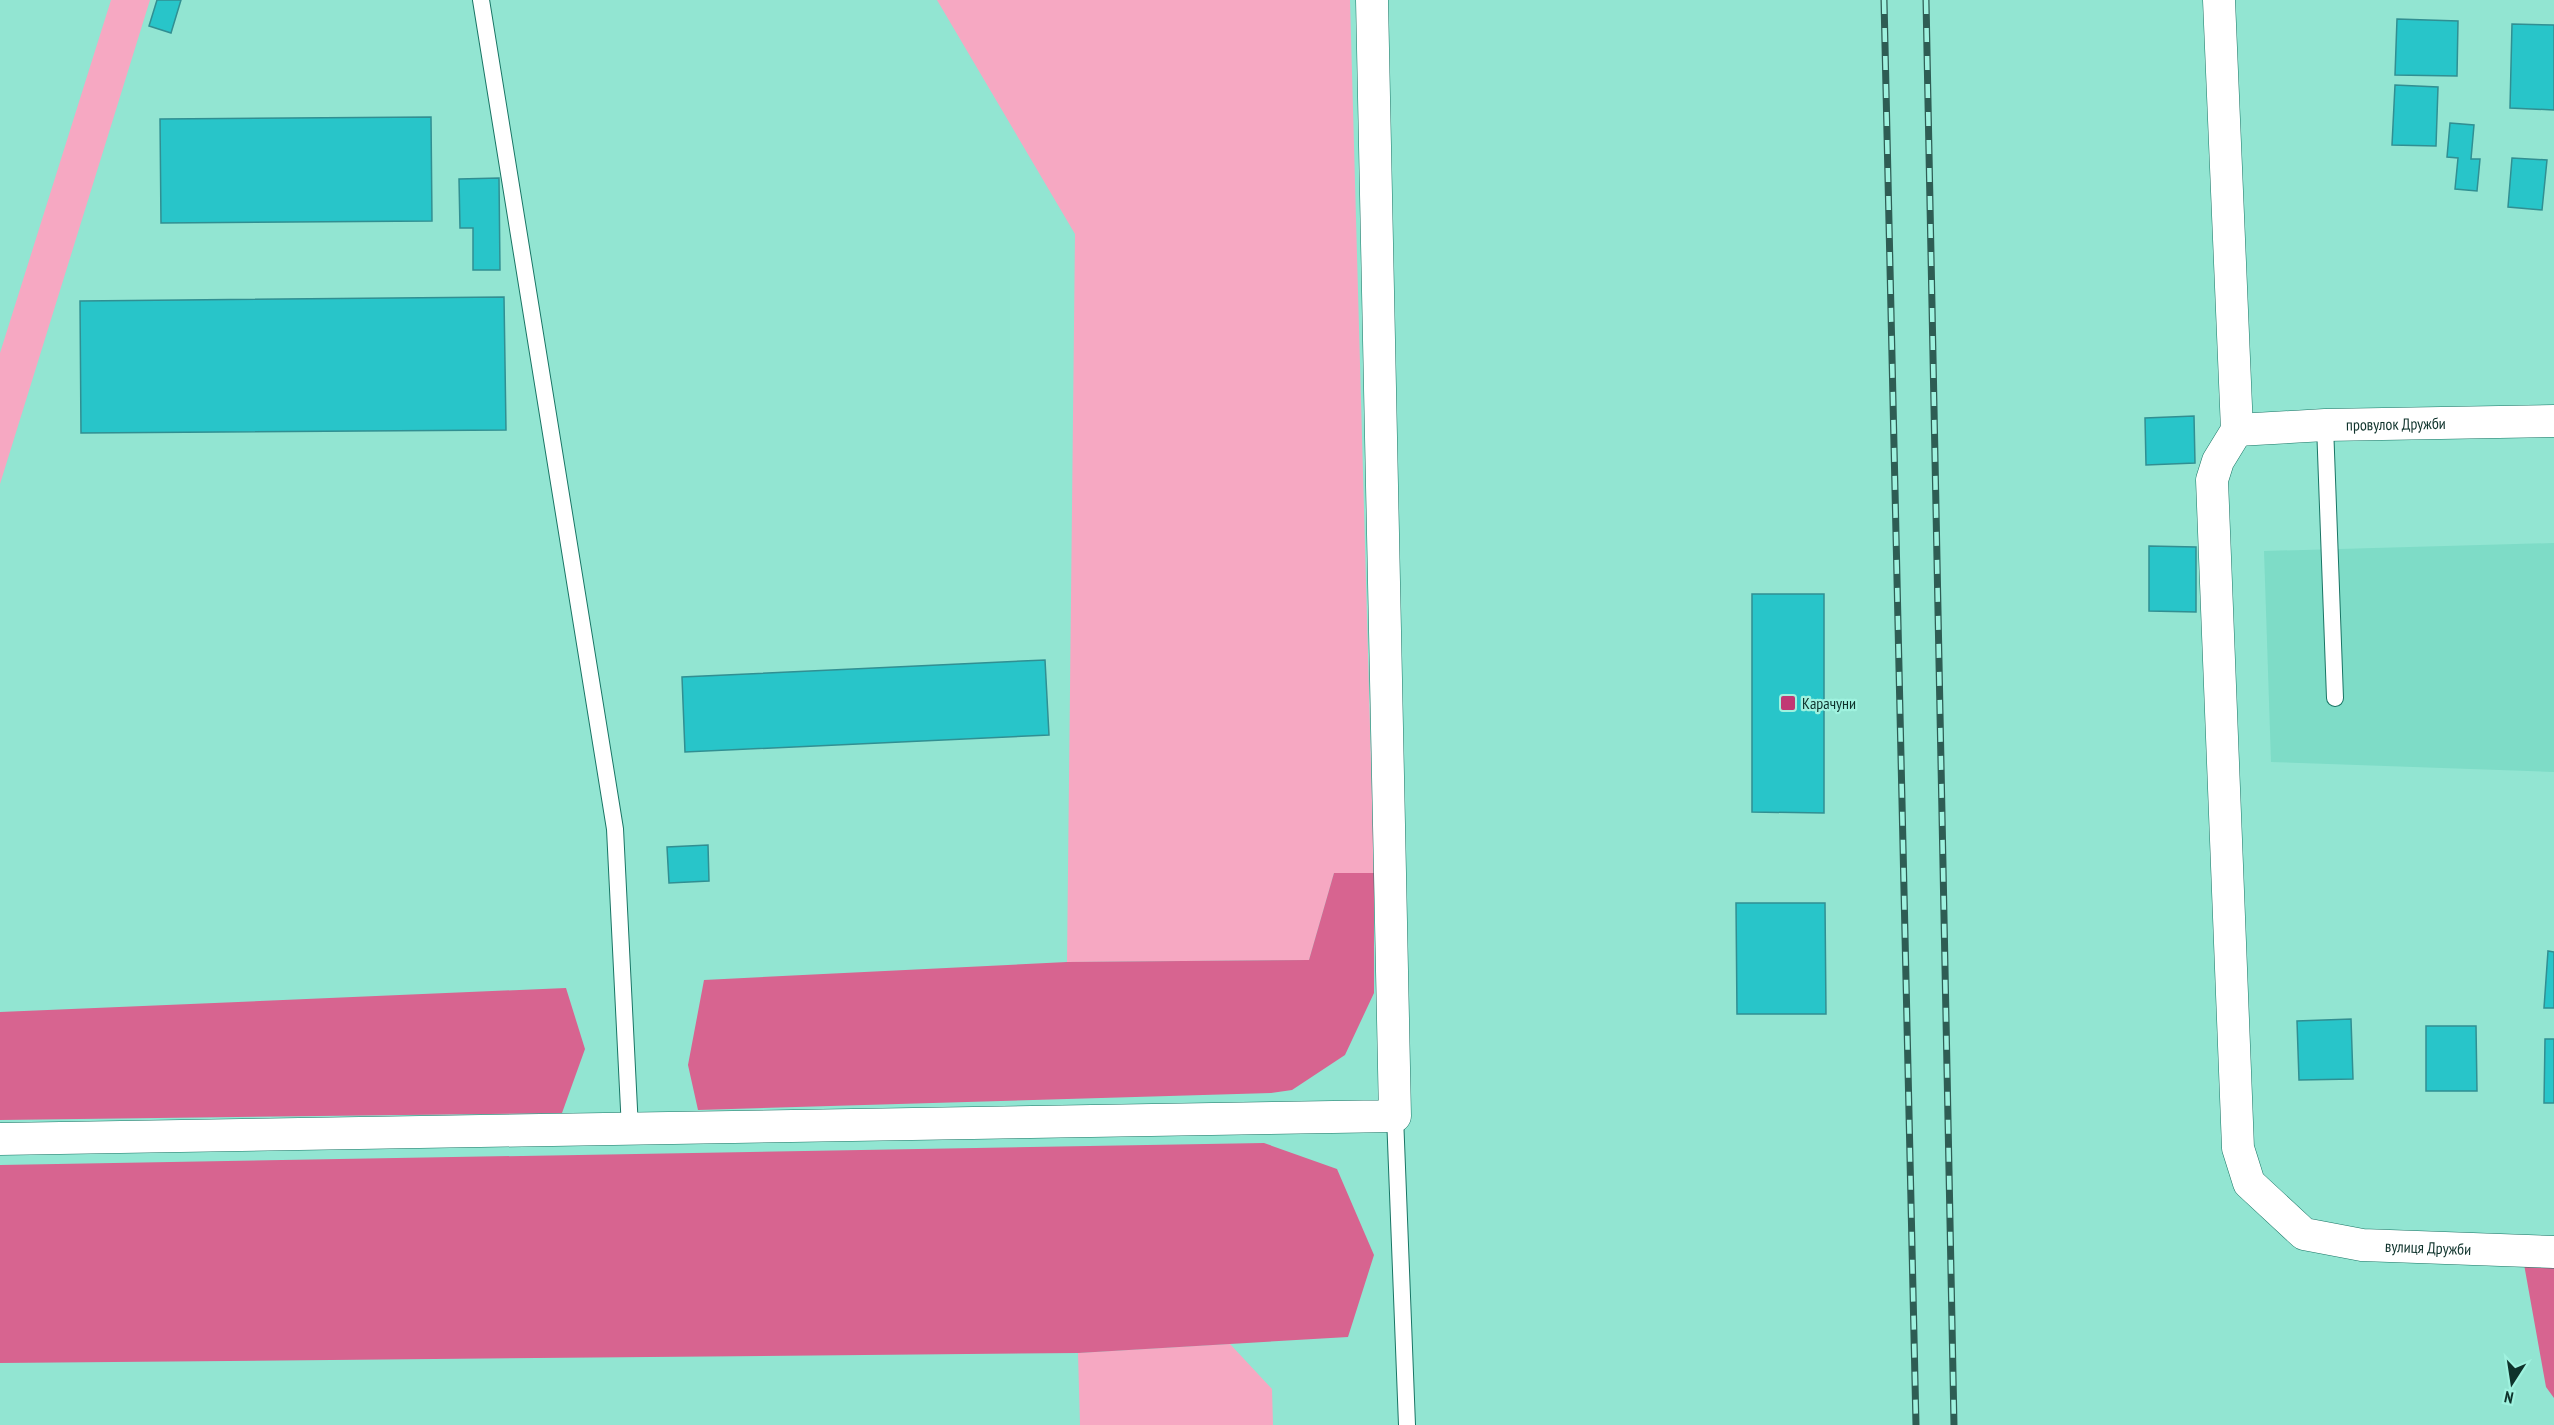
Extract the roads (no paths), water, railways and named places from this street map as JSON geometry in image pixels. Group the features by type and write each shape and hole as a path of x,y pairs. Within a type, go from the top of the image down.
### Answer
{"street":[{"path":"0,1139 1395,1116 1372,0"},
{"path":"2219,0 2237,430"},
{"name":"провулок Дружби","path":"2237,430 2325,425 2554,421"},
{"name":"вулиця Дружби","path":"2237,430 2218,461 2212,480 2238,1148 2248,1183 2304,1234 2362,1245 2554,1252"}],"lane":[{"path":"481,0 615,829 630,1129"},
{"path":"2325,425 2336,698"},
{"path":"1395,1116 1407,1425"}],"railway":[{"path":"1884,0 1916,1425"},
{"path":"1926,0 1954,1425"}],"place":[{"name":"Карачуни","path":"1788,703"}]}
